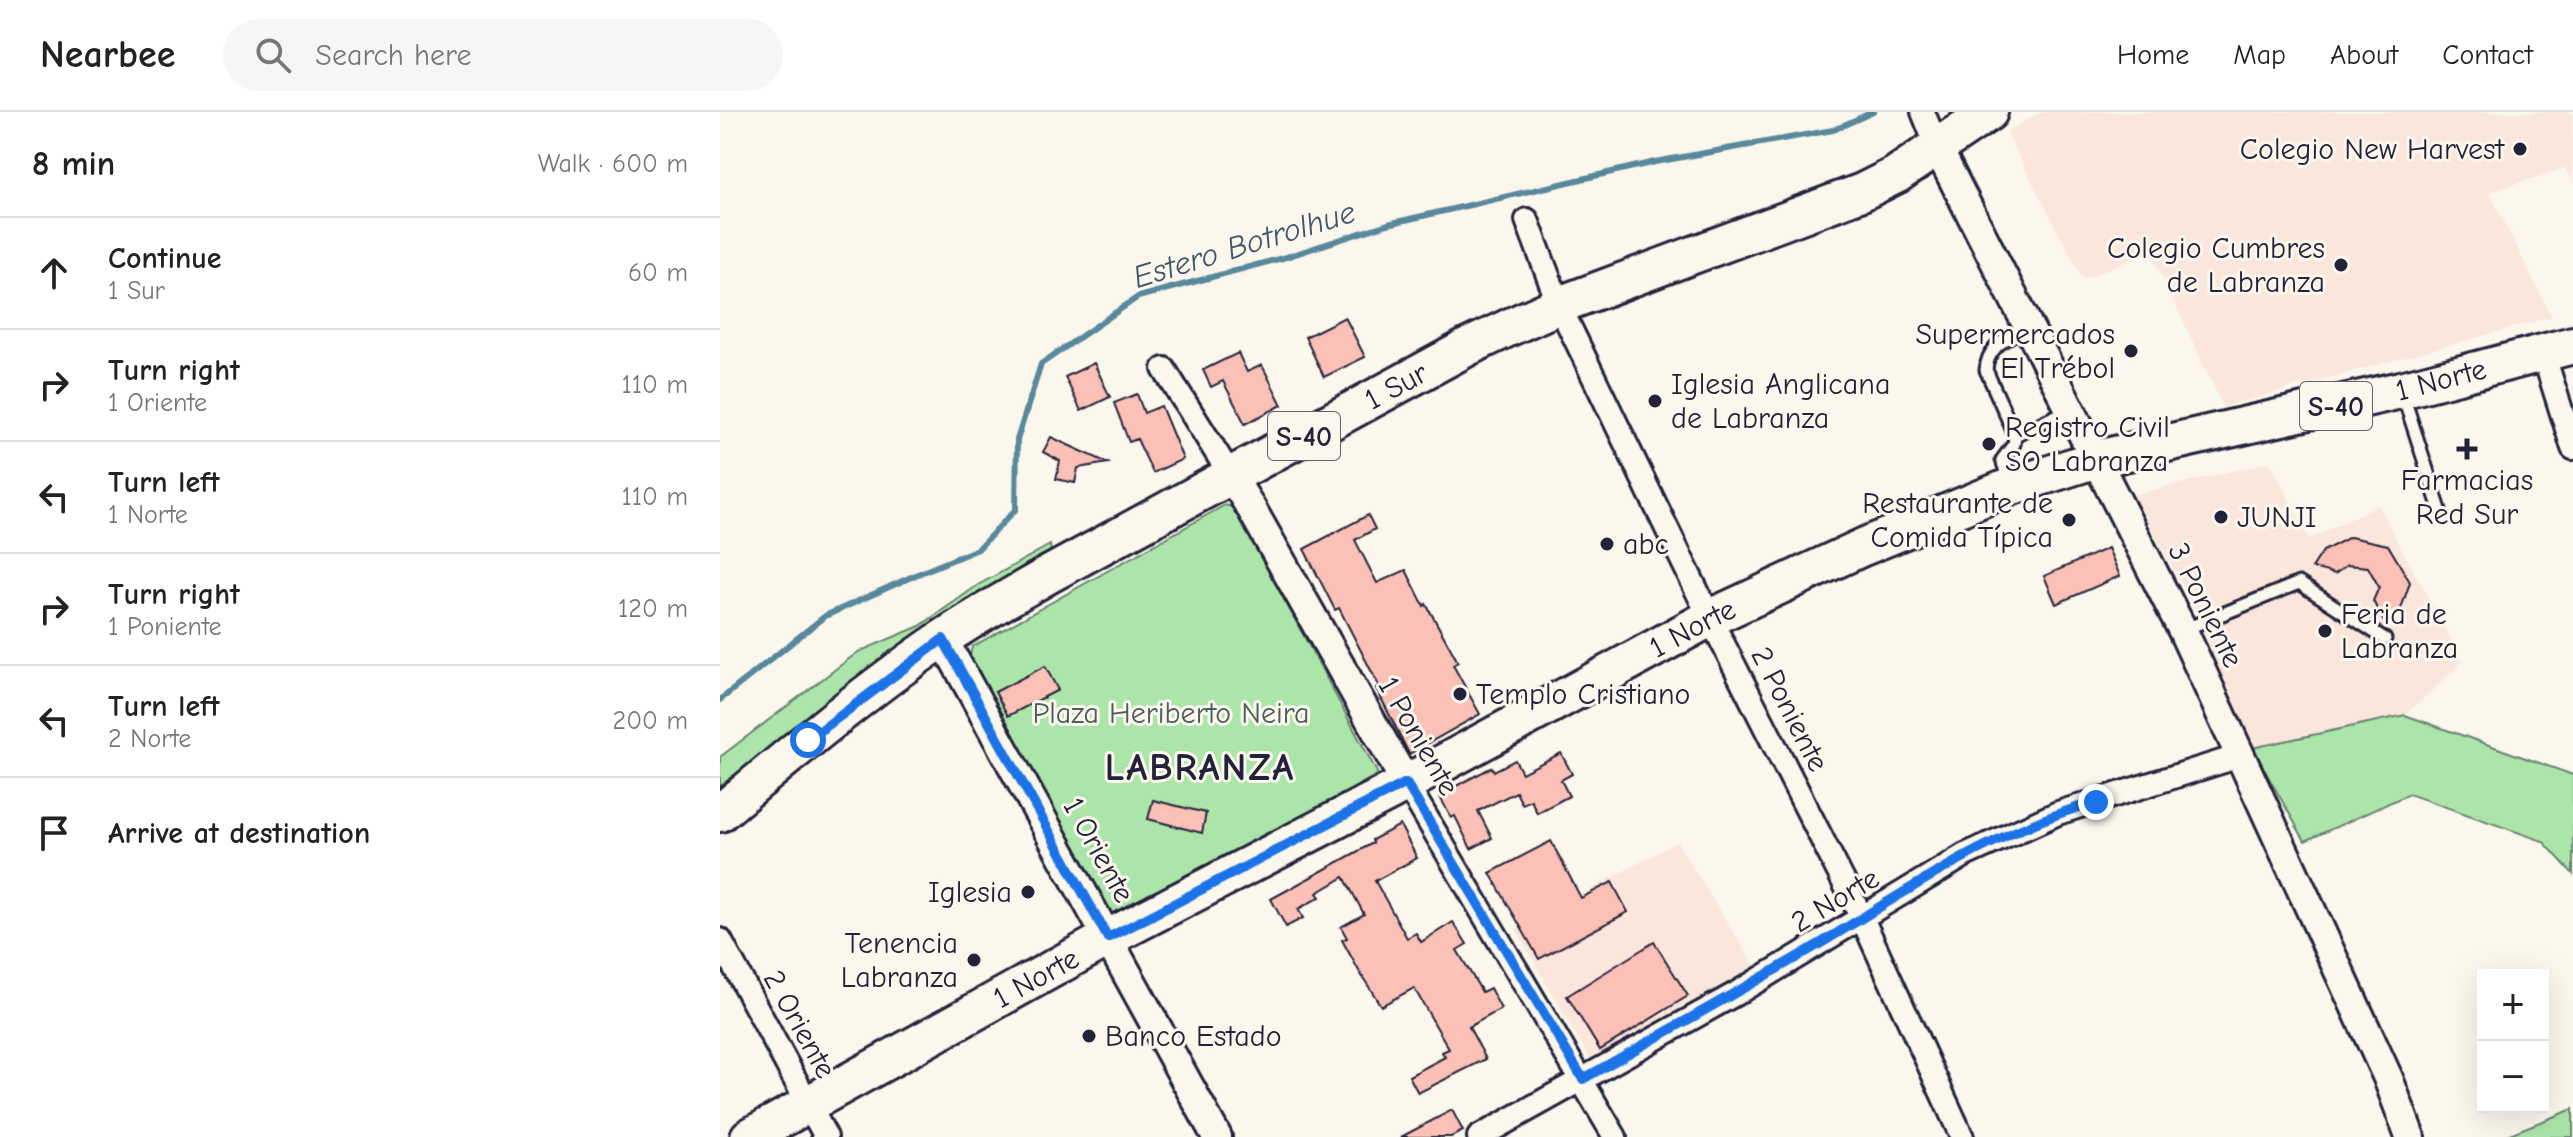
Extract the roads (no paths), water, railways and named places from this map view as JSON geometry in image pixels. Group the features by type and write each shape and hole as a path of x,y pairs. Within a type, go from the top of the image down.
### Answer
{"main road":[{"name":"1 Sur","path":"720,813 841,714 943,639 1048,575 1468,347 1559,305 1862,192 1896,175 1989,112"},
{"name":"1 Norte","path":"749,1137 1108,938 1406,783 1710,618 1863,547 2012,486 2097,459 2401,390 2558,349"}],"street":[{"name":"3 Poniente","path":"1923,112 1937,147 2183,631 2388,1078 2410,1137"},
{"name":"2 Poniente","path":"1527,220 1559,305 1710,618 1862,918 1962,1137"},
{"path":"2558,349 2573,448"},
{"name":"1 Poniente","path":"1164,369 1231,476 1406,783 1615,1137"},
{"name":"1 Oriente","path":"943,639 1217,1137"},
{"name":"2 Norte","path":"1479,1137 1737,993 1965,855 2058,813 2240,756"},
{"name":"2 Oriente","path":"720,940 826,1137"}],"lane":[{"path":"2012,486 2002,464 2004,456 2014,444 2015,435 1986,364 1995,347 2029,325"},
{"path":"2401,390 2442,516"},
{"path":"2015,435 2072,409"},
{"path":"2183,631 2299,583 2385,639"}],"waterway":[{"name":"Estero Botrolhue","path":"720,700 825,616 978,549 1016,509 1017,440 1041,364 1138,297 1286,257 1388,224 1655,162 1833,130 1873,112"}],"place":[{"name":"Colegio New Harvest","path":"2520,149"},
{"name":"Colegio Cumbres de Labranza","path":"2341,265"},
{"name":"Supermercados El Trébol","path":"2131,351"},
{"name":"Iglesia Anglicana de Labranza","path":"1655,401"},
{"name":"Registro Civil SO Labranza","path":"1989,444"},
{"name":"Farmacias Red Sur","path":"2467,449"},
{"name":"JUNJI","path":"2221,517"},
{"name":"Restaurante de Comida Típica","path":"2069,520"},
{"name":"abc","path":"1607,544"},
{"name":"Feria de Labranza","path":"2325,631"},
{"name":"Templo Cristiano","path":"1460,694"},
{"name":"Iglesia","path":"1028,892"},
{"name":"Tenencia Labranza","path":"974,960"},
{"name":"Banco Estado","path":"1089,1036"}],"district":[{"name":"LABRANZA","path":"1200,767"}],"park label":[{"name":"Plaza Heriberto Neira","path":"1171,713"}]}
